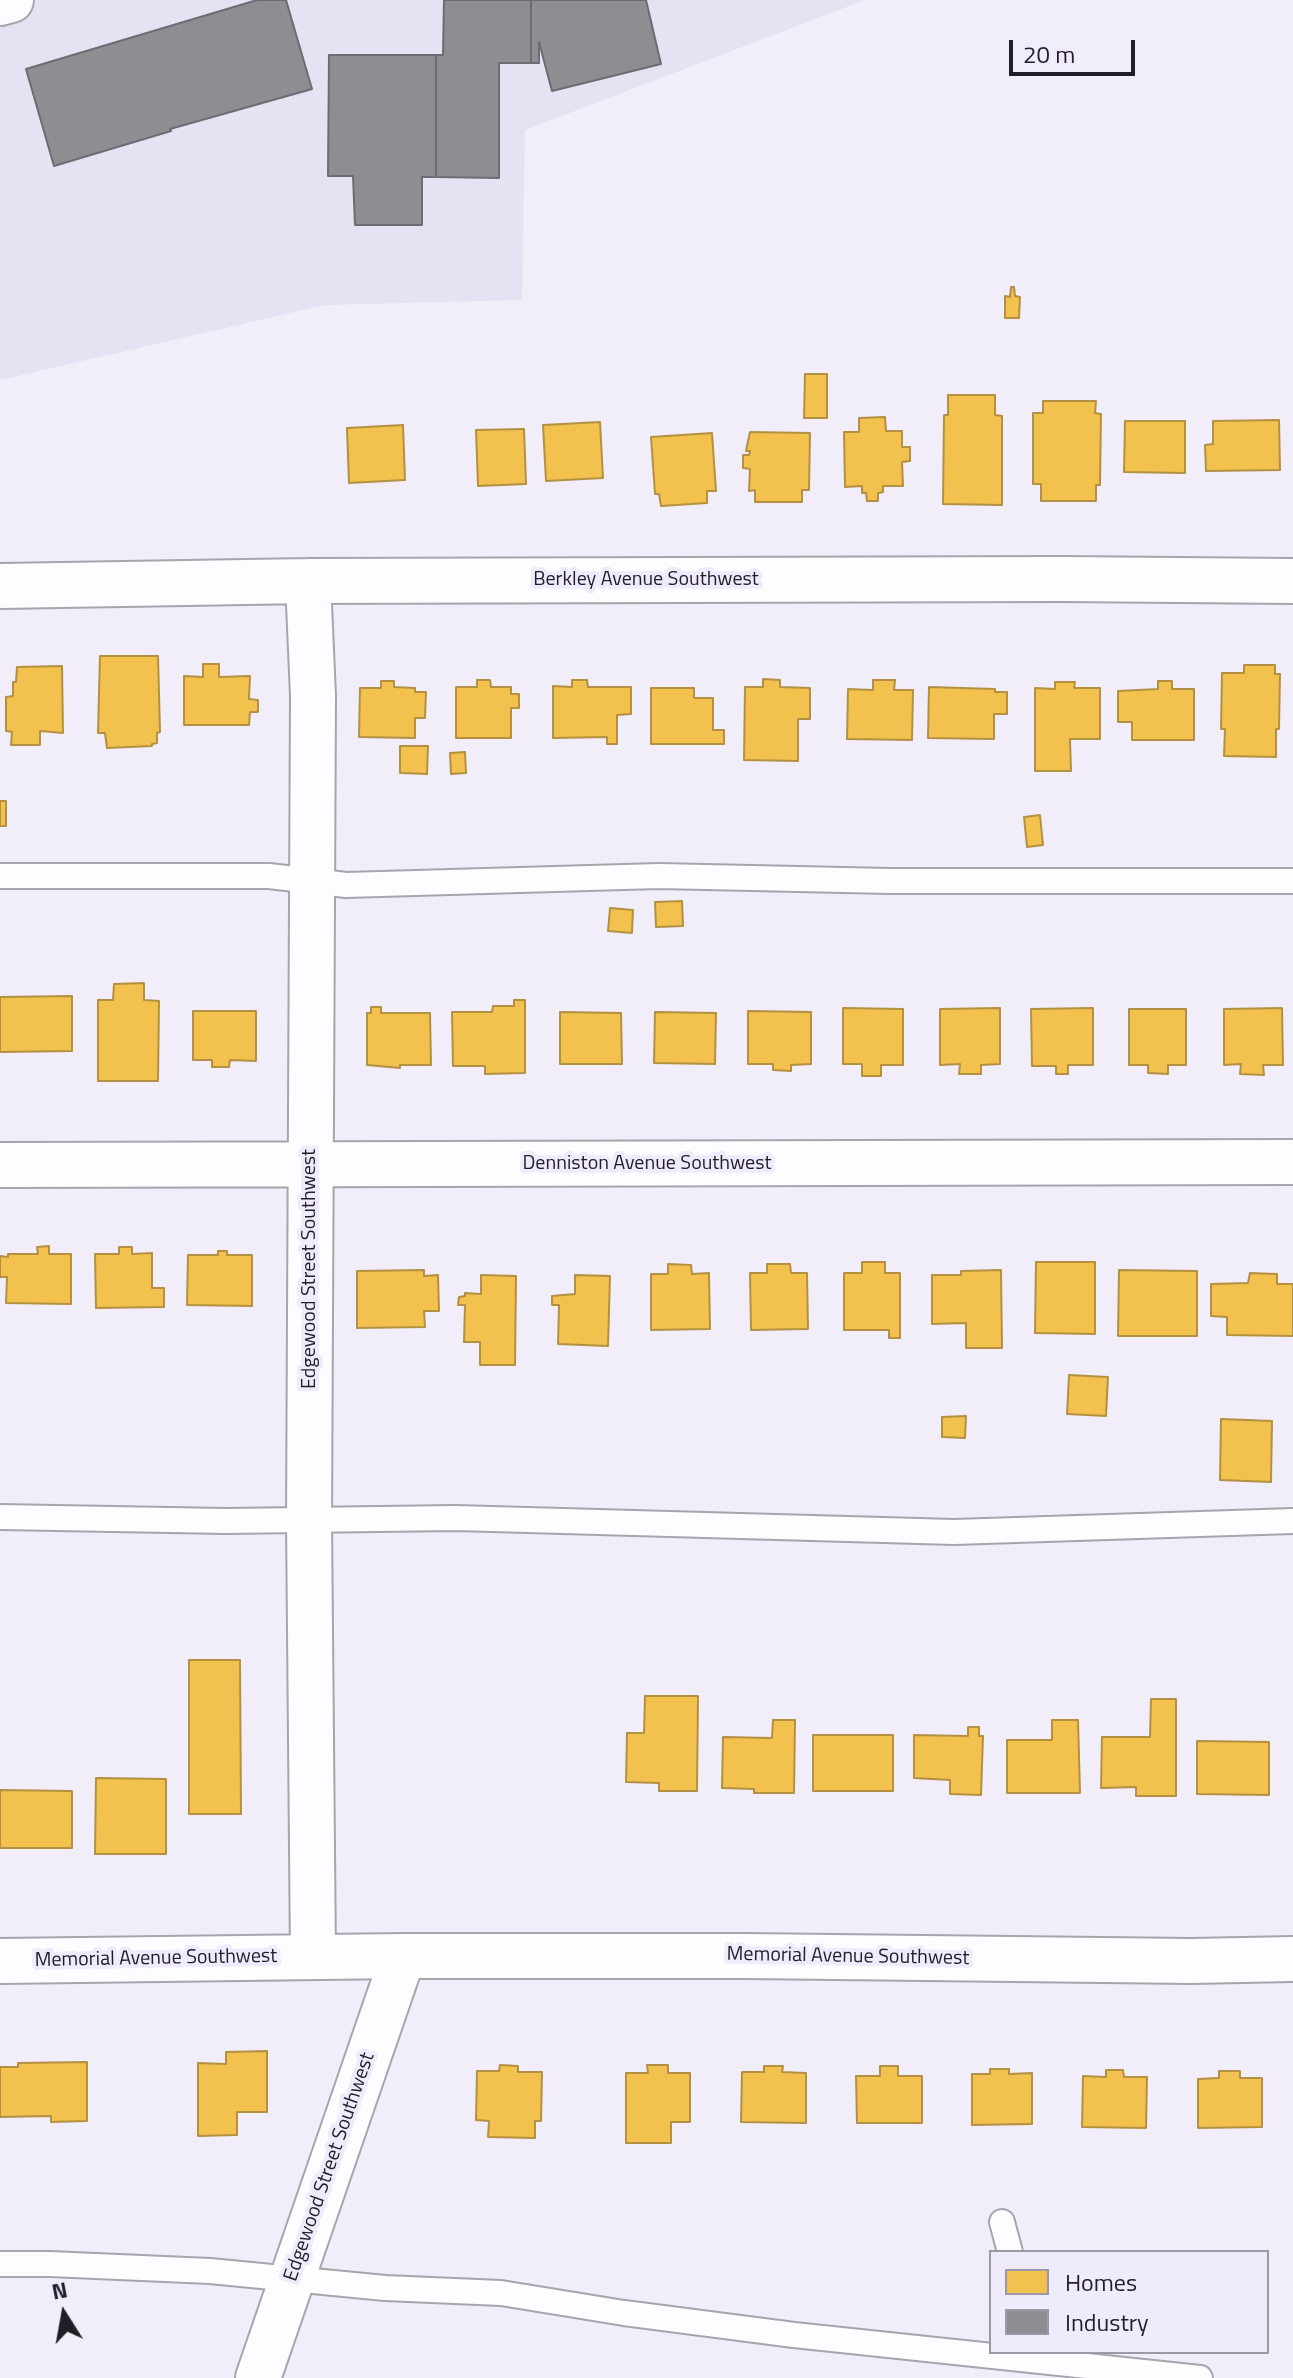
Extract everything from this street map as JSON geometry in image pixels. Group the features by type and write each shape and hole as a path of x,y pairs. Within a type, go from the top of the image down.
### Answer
{"street":[{"path":"0,3 11,0"},
{"name":"Berkley Avenue Southwest","path":"0,586 308,581 1293,581"},
{"name":"Edgewood Street Southwest","path":"308,581 313,696 309,1521 313,1957"},
{"name":"Denniston Avenue Southwest","path":"0,1165 1293,1162"},
{"name":"Edgewood Street Southwest","path":"258,2378 403,1956"},
{"name":"Memorial Avenue Southwest","path":"0,1961 403,1956 1293,1959"}],"lane":[{"path":"0,876 269,876 346,885 659,876 890,881 1293,881"},
{"path":"0,1517 309,1521 456,1518 954,1532 1293,1521"},
{"path":"1002,2222 1009,2250"},
{"path":"0,2264 196,2270 385,2288 501,2293 794,2335 989,2353"},
{"path":"1004,2354 1200,2378"}],"shaded area":[{"path":"0,0 865,0 525,130 522,300 325,305 0,380"}],"building: Homes":[{"path":"1011,287 1014,287 1015,296 1020,297 1019,318 1005,318 1005,296 1010,297"},
{"path":"805,374 827,374 827,418 804,418"},
{"path":"948,395 995,395 995,415 1002,416 1002,505 943,504 944,415 948,415"},
{"path":"1043,401 1096,401 1095,413 1101,414 1100,485 1096,485 1096,501 1041,501 1041,484 1033,484 1033,413 1043,413"},
{"path":"885,417 886,431 902,431 902,447 910,447 910,461 902,462 903,486 883,486 883,492 878,493 878,501 867,501 862,486 845,487 844,432 859,432 859,418"},
{"path":"1279,420 1280,470 1206,471 1205,445 1213,444 1213,421"},
{"path":"1125,421 1185,421 1185,473 1124,472"},
{"path":"600,422 603,478 546,481 543,425"},
{"path":"403,425 405,480 349,483 347,428"},
{"path":"524,429 526,484 478,486 476,430"},
{"path":"750,432 810,433 809,490 802,490 802,502 755,502 755,490 749,491 750,469 743,468 743,455 749,455 750,451 746,451"},
{"path":"712,433 716,491 707,491 707,503 661,506 659,494 655,494 651,437"},
{"path":"100,656 158,656 160,732 157,733 157,743 152,746 107,748 105,733 98,733"},
{"path":"203,664 219,664 219,677 250,676 249,699 258,700 258,712 250,712 249,725 184,725 184,676 203,677"},
{"path":"1244,665 1275,665 1275,674 1280,674 1276,757 1224,756 1222,673 1244,673"},
{"path":"62,666 63,733 40,731 40,745 11,745 12,732 6,731 6,697 13,696 17,667"},
{"path":"763,679 780,680 780,687 810,688 810,719 798,719 798,761 744,760 745,687 763,687"},
{"path":"477,680 490,680 491,687 511,687 511,694 519,694 519,708 511,708 511,738 456,738 456,687 477,687"},
{"path":"572,680 587,680 588,687 631,687 631,714 617,715 617,744 607,744 607,737 553,738 553,686 572,687"},
{"path":"873,680 895,680 894,690 913,690 912,740 847,739 848,689 873,690"},
{"path":"381,681 394,681 394,687 426,692 425,718 415,718 415,738 359,737 360,688 381,688"},
{"path":"1158,681 1172,681 1172,689 1194,689 1194,740 1132,740 1132,722 1118,722 1118,691 1158,689"},
{"path":"1055,682 1075,682 1074,688 1100,688 1100,739 1070,739 1071,771 1035,771 1035,688 1055,689"},
{"path":"929,687 1007,692 1007,714 994,714 994,739 928,738"},
{"path":"651,688 694,688 694,698 713,698 713,730 724,730 724,744 651,744"},
{"path":"400,746 428,746 427,774 400,773"},
{"path":"465,752 466,773 451,774 450,753"},
{"path":"0,801 6,801 6,826 0,826"},
{"path":"1040,815 1043,845 1027,847 1024,817"},
{"path":"682,901 683,926 656,927 655,902"},
{"path":"610,908 633,910 632,933 608,931"},
{"path":"144,983 144,1000 159,1001 158,1081 98,1081 98,1000 113,1000 114,984"},
{"path":"72,996 72,1051 0,1052 0,997"},
{"path":"514,1000 525,1000 525,1073 485,1074 485,1066 453,1066 452,1012 492,1012 493,1006 514,1006"},
{"path":"371,1007 381,1007 381,1013 430,1013 431,1065 400,1065 400,1068 367,1065 367,1013 371,1013"},
{"path":"843,1008 903,1009 903,1065 881,1065 881,1076 862,1076 862,1064 843,1064"},
{"path":"1000,1008 1000,1064 981,1065 981,1074 959,1074 960,1064 940,1065 940,1009"},
{"path":"1093,1008 1093,1065 1068,1065 1068,1074 1056,1074 1056,1066 1032,1066 1031,1009"},
{"path":"1282,1008 1283,1065 1263,1065 1264,1075 1240,1074 1241,1064 1224,1065 1224,1009"},
{"path":"1129,1009 1186,1009 1186,1065 1168,1065 1168,1074 1148,1073 1148,1065 1129,1065"},
{"path":"193,1011 256,1011 256,1061 230,1060 229,1067 212,1067 212,1060 193,1060"},
{"path":"748,1011 811,1012 811,1064 791,1065 791,1071 773,1070 773,1064 748,1064"},
{"path":"560,1012 621,1013 622,1064 560,1064"},
{"path":"655,1012 716,1013 715,1064 654,1063"},
{"path":"49,1246 49,1254 71,1254 71,1304 6,1303 7,1277 0,1277 0,1256 38,1254 37,1247"},
{"path":"119,1247 132,1247 132,1254 152,1253 152,1288 164,1288 164,1307 96,1308 95,1254 119,1254"},
{"path":"218,1251 227,1251 227,1255 252,1255 252,1306 187,1305 188,1255 218,1255"},
{"path":"862,1262 885,1262 885,1273 900,1273 900,1338 889,1338 889,1330 844,1330 844,1273 862,1273"},
{"path":"1036,1262 1095,1262 1095,1334 1035,1333"},
{"path":"668,1264 691,1265 692,1274 709,1273 710,1329 651,1330 651,1274 668,1274"},
{"path":"767,1264 790,1264 791,1273 807,1273 808,1329 751,1330 750,1273 767,1273"},
{"path":"424,1270 424,1276 438,1275 439,1311 424,1311 425,1327 357,1328 357,1271"},
{"path":"1001,1270 1002,1348 966,1348 966,1323 932,1324 932,1275"},
{"path":"1119,1270 1197,1271 1197,1336 1118,1336"},
{"path":"1250,1273 1277,1274 1277,1284 1293,1284 1293,1336 1227,1335 1227,1317 1211,1316 1211,1284 1248,1283"},
{"path":"481,1275 516,1276 515,1365 480,1365 480,1342 464,1342 465,1305 458,1305 459,1297 465,1296 465,1293 481,1294"},
{"path":"575,1275 610,1276 608,1346 558,1344 559,1305 552,1305 552,1296 575,1294"},
{"path":"1069,1375 1108,1377 1106,1416 1067,1414"},
{"path":"966,1416 965,1438 942,1437 942,1417"},
{"path":"1221,1419 1272,1421 1271,1482 1220,1480"},
{"path":"189,1660 240,1660 241,1814 189,1814"},
{"path":"645,1696 698,1696 697,1791 659,1791 659,1783 626,1782 627,1733 644,1733"},
{"path":"1151,1699 1176,1699 1176,1796 1136,1796 1136,1787 1101,1788 1102,1737 1150,1737"},
{"path":"773,1720 795,1720 794,1793 754,1793 754,1789 722,1788 723,1737 772,1738"},
{"path":"1052,1720 1078,1720 1080,1793 1007,1793 1007,1740 1052,1740"},
{"path":"968,1727 979,1727 979,1736 983,1736 981,1795 950,1794 950,1780 914,1778 914,1735 968,1736"},
{"path":"813,1735 893,1735 893,1791 813,1791"},
{"path":"1197,1741 1269,1742 1269,1795 1197,1794"},
{"path":"96,1778 166,1779 166,1854 95,1854"},
{"path":"0,1790 72,1791 72,1848 0,1848"},
{"path":"267,2051 267,2112 237,2112 237,2135 198,2136 198,2063 226,2064 226,2052"},
{"path":"87,2062 87,2121 51,2122 51,2116 0,2117 0,2067 18,2067 18,2063"},
{"path":"500,2065 518,2066 518,2072 542,2072 541,2121 535,2121 535,2138 488,2137 489,2121 476,2120 477,2071 499,2071"},
{"path":"647,2065 668,2065 668,2073 690,2073 690,2122 671,2122 671,2143 626,2143 626,2073 648,2073"},
{"path":"764,2066 783,2066 782,2072 806,2073 806,2123 741,2122 742,2072 764,2072"},
{"path":"880,2066 898,2066 898,2076 922,2076 922,2123 857,2123 856,2076 880,2076"},
{"path":"990,2069 1009,2069 1009,2074 1032,2073 1032,2124 972,2125 972,2074 990,2074"},
{"path":"1106,2070 1123,2070 1124,2077 1147,2077 1146,2128 1082,2127 1083,2076 1106,2077"},
{"path":"1219,2071 1240,2071 1240,2078 1262,2078 1262,2127 1198,2128 1198,2079 1219,2078"}],"building: Industry":[{"path":"257,0 286,0 312,89 54,166 26,69"},
{"path":"444,0 531,0 531,63 499,63 499,178 436,177 436,55 443,55"},
{"path":"531,0 646,0 661,64 552,91 539,42 539,63 531,63"},
{"path":"329,55 436,55 436,177 422,177 422,225 355,225 353,176 328,176"}]}
